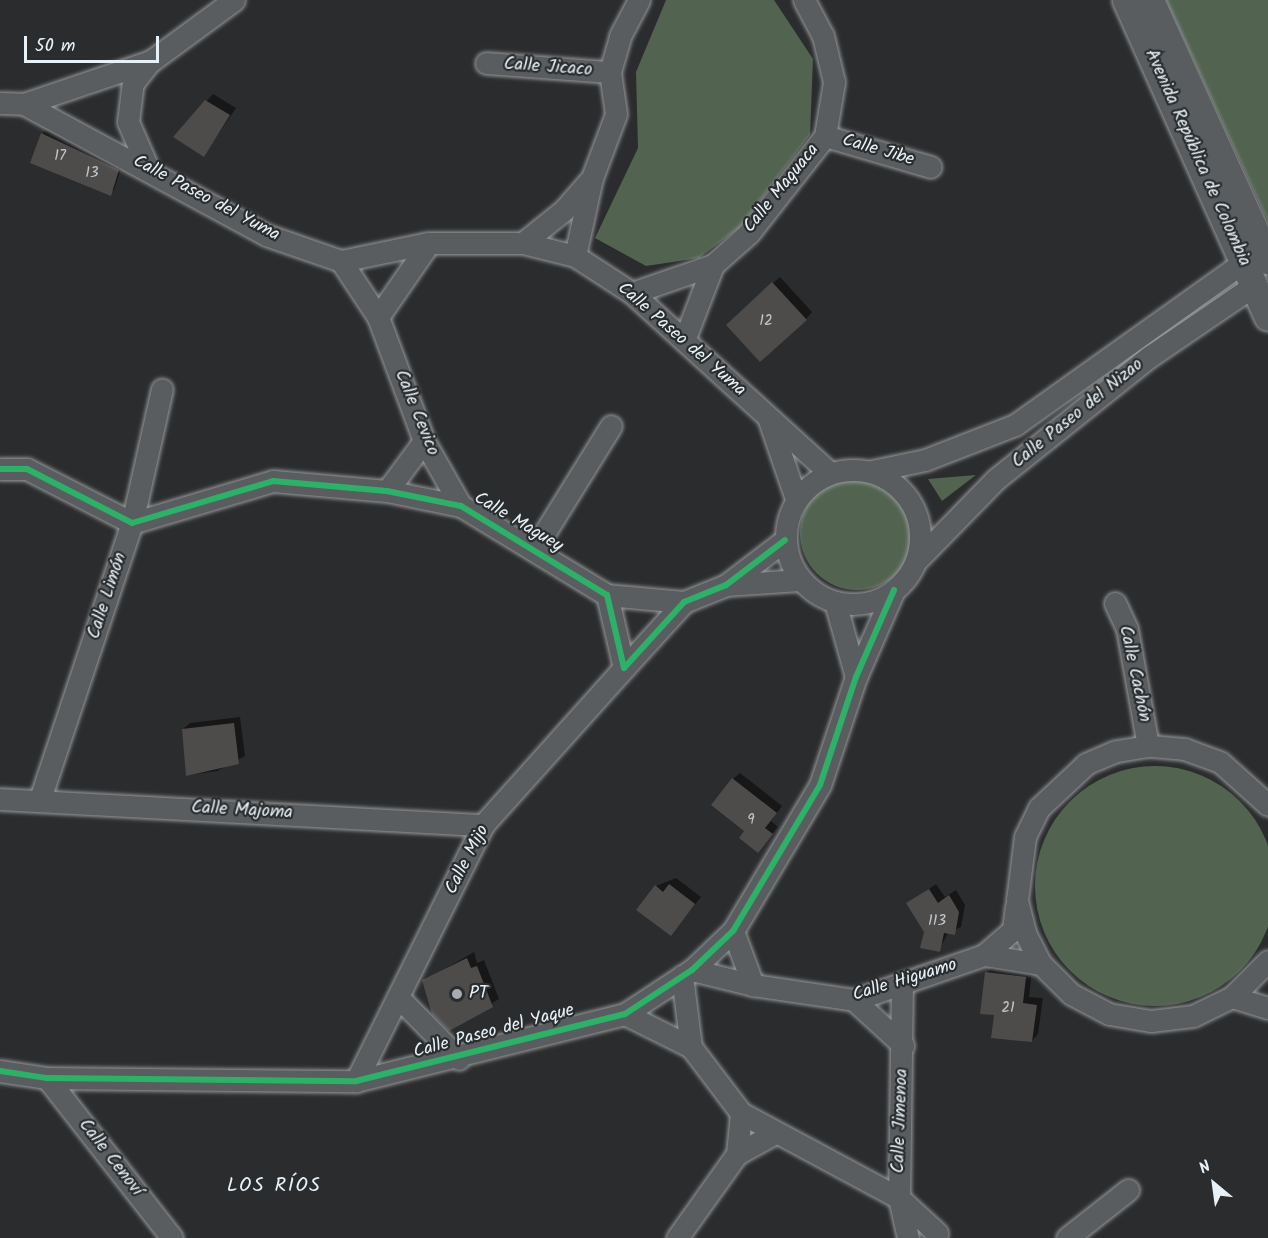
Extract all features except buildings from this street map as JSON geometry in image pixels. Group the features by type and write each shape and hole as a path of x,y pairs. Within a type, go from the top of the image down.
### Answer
{"main road":[{"name":"Avenida República de Colombia","path":"1126,0 1254,269"},
{"name":"Avenida República de Colombia","path":"1150,0 1254,269 1268,317"}],"street":[{"path":"148,168 128,122 133,83 151,61 234,0"},
{"path":"575,256 592,178 616,114 610,72 620,36 639,0"},
{"name":"Calle Maguaca","path":"632,292 713,265 749,233 825,136 834,82 823,36 804,0"},
{"path":"0,103 24,104 151,61"},
{"name":"Calle Jicaco","path":"486,63 610,72"},
{"name":"Calle Paseo del Yuma","path":"24,104 148,168 266,235 341,261 429,243 523,243 575,256 632,292 685,338 830,473"},
{"name":"Calle Jibe","path":"825,136 931,166"},
{"path":"523,243 564,210 592,178"},
{"path":"378,316 429,243"},
{"name":"Calle Cevico","path":"341,261 378,316 424,441 461,506"},
{"name":"Calle Maguaca","path":"685,338 713,265"},
{"name":"Calle Paseo del Nizao","path":"872,471 925,460 1015,425 1254,269"},
{"name":"Calle Paseo del Nizao","path":"917,560 996,479 1149,357 1254,269"},
{"name":"Calle Limón","path":"40,798 132,523 162,389"},
{"name":"Calle Paseo del Yuma","path":"768,416 796,499"},
{"path":"534,550 612,426"},
{"path":"387,491 424,441"},
{"path":"0,469 27,469 132,523"},
{"path":"872,471 908,497 918,518 917,560 894,590 866,602 835,602 800,580 784,540 796,499 830,473 872,471"},
{"name":"Calle Maguey","path":"132,523 273,481 387,491 461,506 607,595 684,602"},
{"name":"Calle Maguey","path":"624,668 684,602 726,585 784,540"},
{"name":"Calle Maguey","path":"726,585 800,580"},
{"name":"Calle Paseo del Yaque","path":"0,1071 47,1078 356,1081 459,1059 625,1014 687,973 733,931 820,785 856,677 894,590"},
{"path":"607,595 624,668"},
{"path":"835,602 856,677"},
{"name":"Calle Cachón","path":"1116,603 1127,629 1148,746"},
{"name":"Calle Mijo","path":"356,1081 400,999 483,825 624,668"},
{"path":"1148,746 1185,749 1220,762 1259,782 1268,805"},
{"name":"Calle Higuamo","path":"687,973 753,986 854,1000 984,956 1013,930 1025,837 1039,808 1086,764 1148,746"},
{"name":"Calle Majoma","path":"0,799 40,798 483,825"},
{"path":"1017,900 1025,933 1041,964 1071,994 1119,1016 1151,1022 1193,1016 1232,997 1268,961"},
{"path":"733,931 753,986"},
{"name":"Calle Higuamo","path":"984,956 1041,964"},
{"path":"687,973 691,1047"},
{"name":"Calle Jimenoa","path":"902,984 903,1045 898,1198 908,1238"},
{"path":"1232,997 1268,1008"},
{"path":"400,999 459,1059"},
{"name":"Calle Jimenoa","path":"854,1000 903,1045"},
{"path":"625,1014 691,1047 741,1113 898,1198"},
{"name":"Calle Cenoví","path":"47,1078 172,1238"},
{"path":"736,1154 741,1113"},
{"path":"677,1238 736,1154 775,1133"},
{"path":"1067,1238 1128,1190"},
{"name":"Calle Jimenoa","path":"898,1198 933,1236"}],"green space":[{"path":"666,0 774,0 813,59 810,135 739,228 699,258 646,266 595,238 638,148 636,72"},
{"path":"1166,0 1268,0 1268,222"},
{"path":"976,475 942,501 928,479"},
{"path":"857,476 879,480 898,492 910,511 914,533 910,555 898,574 879,586 857,590 835,586 816,574 804,555 800,533 804,511 816,492 835,480"},
{"path":"1155,766 1190,771 1201,775 1221,786 1240,801 1255,820 1266,840 1270,851 1275,886 1270,921 1266,932 1255,952 1240,971 1221,986 1201,997 1190,1001 1155,1006 1120,1001 1109,997 1089,986 1070,971 1055,952 1044,932 1040,921 1035,886 1040,851 1044,840 1055,820 1070,801 1089,786 1109,775 1120,771"}],"cycle path":[{"path":"0,469 27,469 132,523 273,481 387,491 461,506 607,595 624,668 684,602 726,585 785,540"},
{"path":"0,1071 47,1078 356,1081 625,1014 692,970 733,931 820,785 856,677 894,590"}],"place":[{"name":"PT","path":"457,994"}],"district":[{"name":"LOS RÍOS","path":"274,1186"}]}
